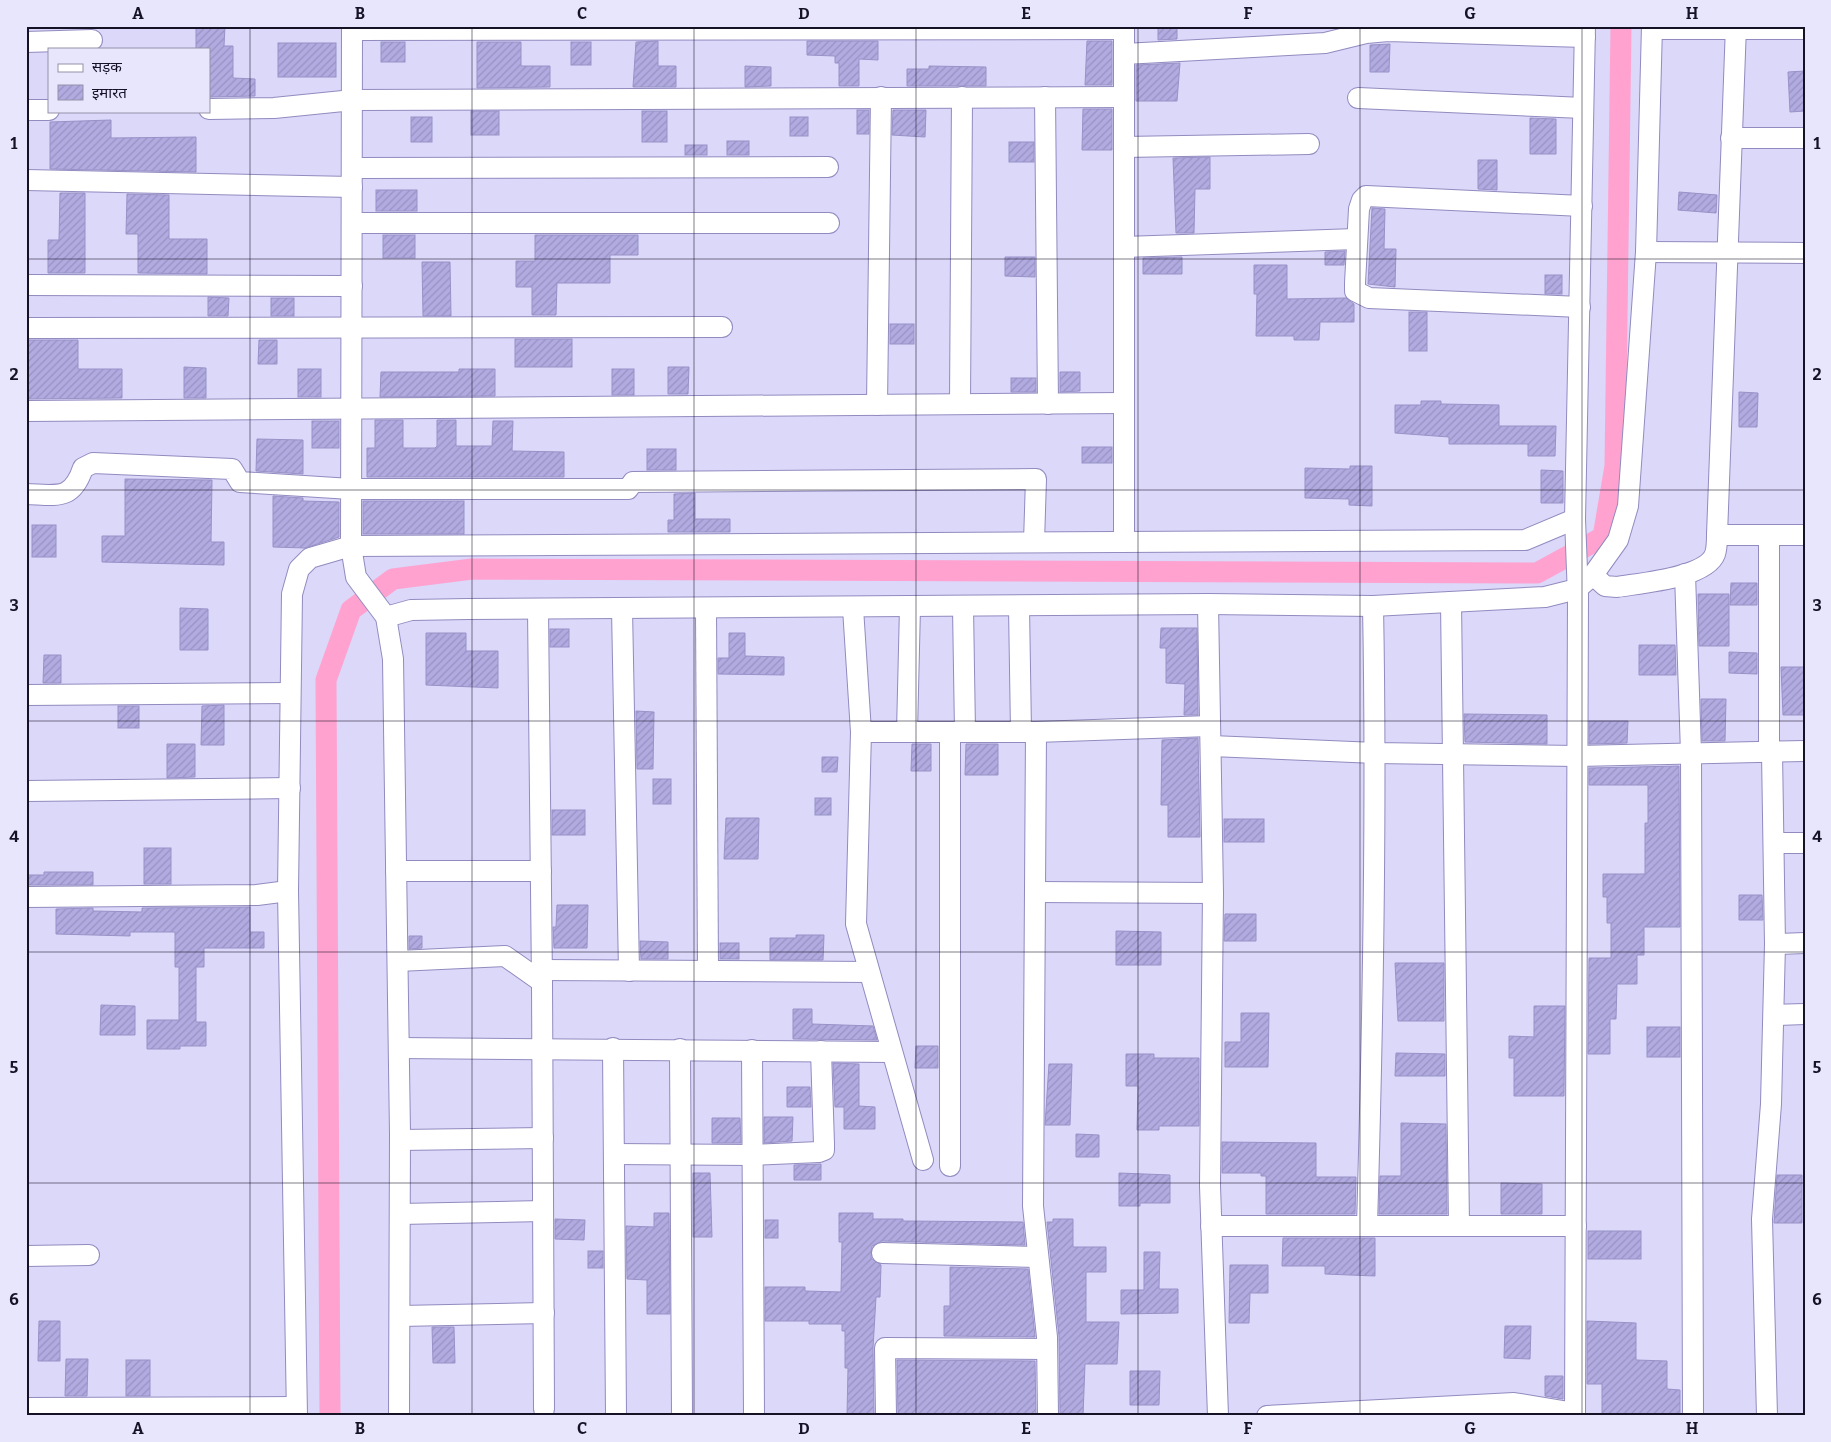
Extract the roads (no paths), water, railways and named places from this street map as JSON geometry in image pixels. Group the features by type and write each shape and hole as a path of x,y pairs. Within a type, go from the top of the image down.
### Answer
{"street":[{"path":"399,1416 400,1140 392,659 383,613 356,577 351,546 352,28 1124,28 1124,542"},
{"path":"383,613 411,610 1208,604 1373,606 1544,597 1583,580 1618,540 1628,506 1646,252 1652,28 1805,30"},
{"path":"1583,580 1617,587 1685,574 1706,565 1715,555 1736,28"},
{"path":"1124,54 1325,43 1366,33 1388,31 1586,32 1576,523 1583,580 1577,756 1575,1414 1514,1402 1267,1416"},
{"path":"26,42 92,40"},
{"path":"210,109 274,108 353,100 881,96 1124,97"},
{"path":"877,405 881,96"},
{"path":"960,404 962,97"},
{"path":"1045,97 1048,404"},
{"path":"1358,98 1583,108"},
{"path":"26,110 48,110"},
{"path":"1731,138 1805,138"},
{"path":"1124,147 1309,144"},
{"path":"26,180 352,178 828,167"},
{"path":"1580,307 1369,298 1355,291 1356,239 1359,209 1362,200 1366,196 1582,206"},
{"path":"352,223 829,223"},
{"path":"1124,247 1356,239"},
{"path":"1646,252 1805,253"},
{"path":"26,284 352,286"},
{"path":"26,328 722,327"},
{"path":"26,411 1124,403"},
{"path":"26,494 60,495 69,492 78,483 83,468 93,463 232,469 240,482 351,489 628,489 633,482 1036,479 1034,542"},
{"path":"26,1408 157,1411 264,1409 296,1411 288,891 290,693 292,594 299,569 310,558 351,546 1524,540 1576,523"},
{"path":"1717,535 1805,535"},
{"path":"1767,1416 1762,1219 1772,1104 1775,944 1769,535"},
{"path":"1685,574 1691,753 1693,1416"},
{"path":"1451,602 1459,1226"},
{"path":"1208,604 1213,893 1211,1226 1218,1416"},
{"path":"1019,606 1029,732 1035,892 1033,1206 1047,1349 1048,1416"},
{"path":"1367,1226 1374,1001 1376,753 1373,606"},
{"path":"907,732 910,607"},
{"path":"950,1166 957,732 963,607"},
{"path":"854,608 861,732 856,924 923,1160"},
{"path":"538,609 543,1047 544,1409"},
{"path":"622,609 629,971"},
{"path":"706,609 708,971"},
{"path":"26,695 290,693"},
{"path":"861,732 1029,732 1210,736 1376,753 1452,752 1577,756 1805,751"},
{"path":"26,791 290,788"},
{"path":"1774,843 1805,843"},
{"path":"396,871 541,871"},
{"path":"26,897 257,895 288,891"},
{"path":"1035,892 1213,893"},
{"path":"1775,944 1805,943"},
{"path":"398,962 505,956 542,976 629,971 869,972"},
{"path":"1774,1015 1805,1014"},
{"path":"399,1048 543,1047 891,1052"},
{"path":"614,1048 616,1416"},
{"path":"680,1049 682,1416"},
{"path":"752,1050 754,1416"},
{"path":"614,1154 681,1156 752,1155 819,1152 824,1150 821,1051"},
{"path":"400,1140 543,1138"},
{"path":"400,1214 543,1210"},
{"path":"1211,1226 1576,1226"},
{"path":"882,1253 1038,1257"},
{"path":"26,1256 89,1255"},
{"path":"400,1316 544,1313"},
{"path":"886,1416 885,1348 1047,1349"}],"waterway":[{"path":"330,1416 326,680 351,610 393,579 472,569 1537,573 1603,537 1615,466 1621,26"}]}
